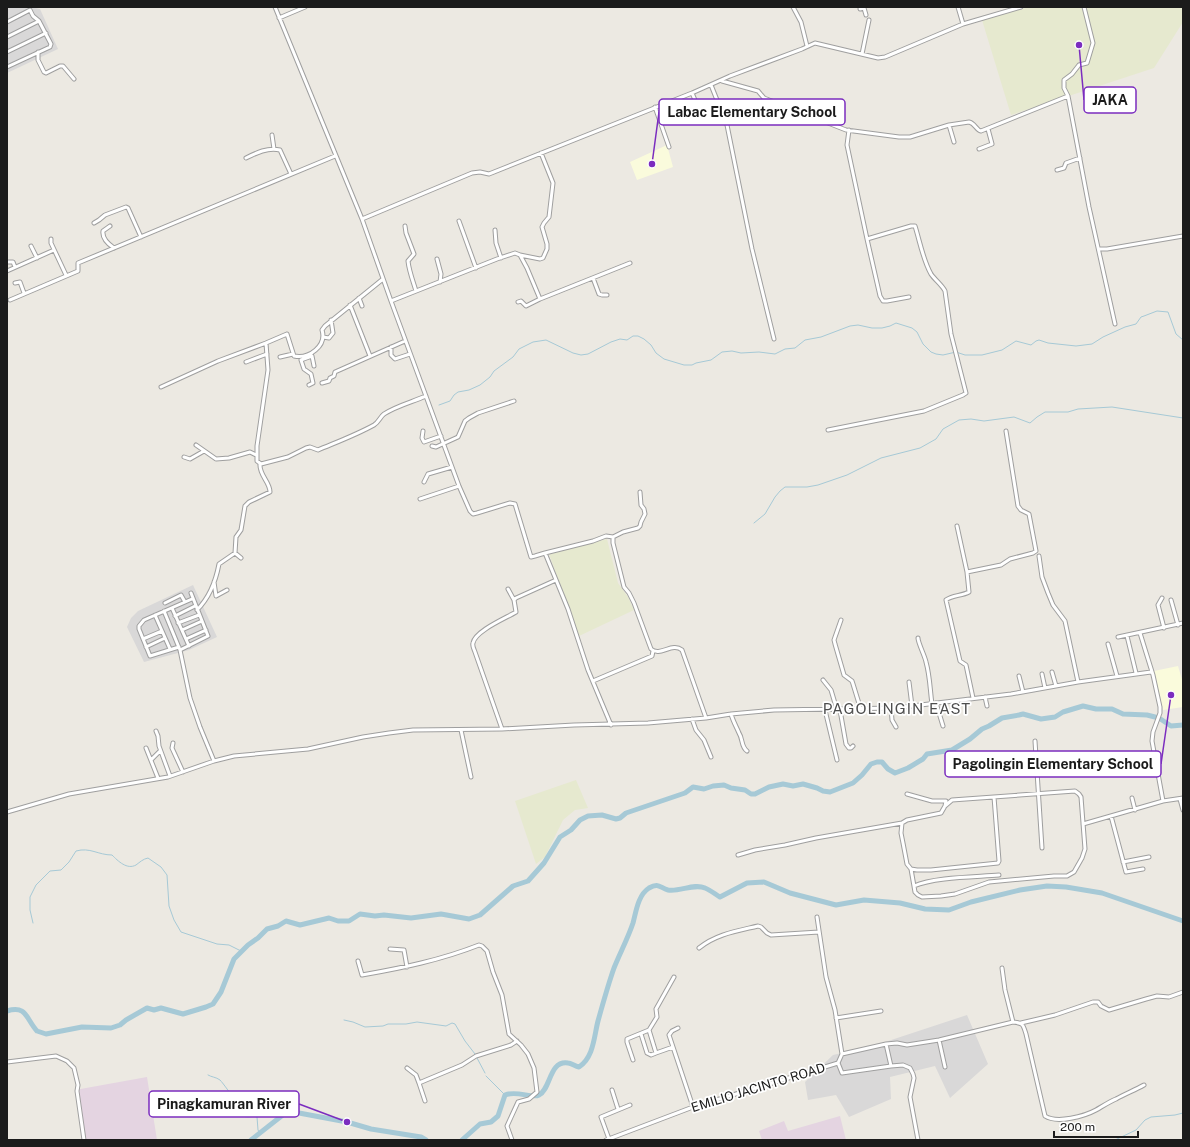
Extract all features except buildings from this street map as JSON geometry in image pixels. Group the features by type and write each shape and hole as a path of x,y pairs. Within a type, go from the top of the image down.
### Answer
{"street":[{"path":"275,7 362,219 426,396 439,437 470,511 473,514 510,503 515,504 531,557 593,541 606,536 613,537 623,532 638,528 645,514 641,505 640,492"},
{"path":"279,18 305,7"},
{"path":"793,7 801,22 807,46"},
{"path":"958,7 963,24"},
{"path":"806,42 878,58 884,58 963,24 1021,7"},
{"path":"1084,7 1093,43 1087,63 1079,65 1072,74 1064,80 1064,88 1068,96 1115,324"},
{"path":"860,9 864,8 866,15"},
{"path":"7,22 30,9 33,16 40,21 51,45 7,67"},
{"path":"862,54 868,20"},
{"path":"7,36 40,21"},
{"path":"7,52 46,34"},
{"path":"362,219 472,173 480,172 489,174 815,43"},
{"path":"38,52 38,60 44,72 46,73 63,66 74,79"},
{"path":"722,81 758,91 764,98 849,130 899,138 910,137 949,125 969,122 980,131 1068,96"},
{"path":"711,85 727,125 752,249 774,339"},
{"path":"692,93 701,114"},
{"path":"656,107 669,147"},
{"path":"949,125 954,142"},
{"path":"979,149 992,144 988,129"},
{"path":"849,130 847,145 880,296 883,300 887,301 908,297"},
{"path":"272,135 274,149"},
{"path":"246,158 265,150 280,150 291,174"},
{"path":"391,301 515,253 540,259 543,258 547,249 547,244 542,227 549,217 554,183 541,153"},
{"path":"10,300 78,271 78,263 335,156"},
{"path":"1057,170 1064,168 1066,163 1080,158"},
{"path":"94,222 105,215 126,207 128,208 141,236"},
{"path":"459,221 476,268"},
{"path":"110,226 104,229 102,233 107,243 114,248"},
{"path":"405,226 414,254 408,261 416,291"},
{"path":"828,430 924,411 966,393 955,350 945,292 932,274 926,262 915,226 867,239"},
{"path":"495,230 496,242 501,258"},
{"path":"1099,249 1107,249 1183,236"},
{"path":"52,239 51,243 66,275"},
{"path":"31,246 37,258"},
{"path":"7,271 54,250"},
{"path":"520,255 540,299"},
{"path":"437,259 440,282"},
{"path":"7,262 13,262 16,267"},
{"path":"518,302 521,302 526,306 630,263"},
{"path":"593,278 599,294 606,295"},
{"path":"309,386 313,383 311,374 304,369 301,360 312,354 319,347 323,337 322,329 331,320 383,279"},
{"path":"15,283 20,282 24,293"},
{"path":"359,298 362,306"},
{"path":"350,305 370,356"},
{"path":"323,337 329,338 333,333 331,320"},
{"path":"161,387 218,361 287,334 293,354"},
{"path":"322,383 329,381 330,378 334,376 335,372 405,341"},
{"path":"235,553 236,537 241,530 246,504 258,497 268,494 270,491 260,471 260,464 257,461 256,455 261,409 268,370 266,343"},
{"path":"391,347 391,355 395,359 410,354"},
{"path":"246,362 267,354"},
{"path":"280,357 293,354 296,357 312,354"},
{"path":"312,354 314,366"},
{"path":"260,464 288,458 306,448 318,450 342,439 352,437 377,423 383,414 426,396"},
{"path":"432,446 436,447 458,437 465,421 478,413 514,401"},
{"path":"423,431 424,435 422,438 424,442 439,437"},
{"path":"967,572 1001,565 1010,559 1033,554 1036,551 1029,514 1021,510 1018,506 1006,432"},
{"path":"196,445 216,459 229,458 250,452 256,455"},
{"path":"184,457 190,459 204,451"},
{"path":"424,482 428,474 452,467"},
{"path":"420,499 459,486"},
{"path":"957,526 967,572 969,592 948,598 946,600 960,661 966,665 973,698"},
{"path":"613,537 613,543 624,587 629,593 653,651"},
{"path":"235,553 241,558"},
{"path":"197,610 206,599 218,573 219,564 235,553"},
{"path":"545,553 568,609 592,681 611,725"},
{"path":"1039,556 1042,577 1048,593 1053,605 1065,622 1078,682"},
{"path":"514,600 556,580"},
{"path":"214,582 216,596 227,590"},
{"path":"502,729 474,652 473,643 476,637 491,625 516,612 514,600 508,589"},
{"path":"190,593 208,636 188,646 170,649 150,656 139,626 144,620 192,599"},
{"path":"166,603 181,595 185,602"},
{"path":"1162,598 1158,605 1164,628"},
{"path":"1171,600 1178,625"},
{"path":"175,616 195,606"},
{"path":"172,608 188,646"},
{"path":"164,611 179,648 190,698 214,761"},
{"path":"178,623 199,614"},
{"path":"155,615 170,649"},
{"path":"841,620 834,640 844,675 852,681 861,710"},
{"path":"182,630 202,621"},
{"path":"1118,638 1183,623"},
{"path":"186,639 206,630"},
{"path":"143,639 162,631"},
{"path":"1140,633 1160,707 1160,713 1152,741 1163,801"},
{"path":"1127,636 1136,673"},
{"path":"146,646 165,638"},
{"path":"918,638 927,664 932,704"},
{"path":"1108,644 1117,676"},
{"path":"653,651 657,652 675,647 682,650 706,718"},
{"path":"592,681 652,656 653,651"},
{"path":"1052,672 1056,686"},
{"path":"7,811 69,794 170,776 214,761 251,754 308,749 389,733 414,730 502,729 648,723 774,710 861,710 890,708 1023,692 1078,682 1151,672"},
{"path":"1042,674 1045,688"},
{"path":"1018,676 1023,692"},
{"path":"823,680 831,690 839,710 846,744 849,748 854,746"},
{"path":"909,682 912,706"},
{"path":"985,697 987,706"},
{"path":"936,703 943,726"},
{"path":"890,708 892,720 896,727"},
{"path":"825,710 837,760"},
{"path":"731,714 744,748 747,751"},
{"path":"692,719 696,730 704,740 712,757"},
{"path":"461,730 471,777"},
{"path":"156,731 160,751 170,776"},
{"path":"1035,741 1042,848"},
{"path":"172,743 172,748 183,772"},
{"path":"146,748 158,778"},
{"path":"151,760 160,751"},
{"path":"1121,765 1120,761 1155,758"},
{"path":"738,855 816,838 902,823 907,820 938,814 943,811 945,806 952,800 1075,791 1081,797 1085,849 1074,872 1067,876 989,882 955,894 922,897 918,895 914,886 911,869 907,864 901,833 902,823"},
{"path":"907,794 932,801 946,801 945,806"},
{"path":"911,869 931,870 998,863 994,797"},
{"path":"1132,798 1135,810"},
{"path":"1083,824 1163,801 1182,799 1183,810"},
{"path":"1111,816 1123,862 1128,872 1143,869"},
{"path":"1123,862 1149,857"},
{"path":"914,886 922,882 937,880 999,875"},
{"path":"817,917 826,977 836,1018 842,1054 886,1044 897,1043 907,1045 939,1040 1013,1022 1021,1023 1055,1015 1093,1002 1098,1002 1101,1006 1109,1010 1157,996 1169,997 1183,992"},
{"path":"699,948 706,942 726,933 758,926 771,935 819,932"},
{"path":"358,961 362,975 407,967 452,956 479,945 487,951 502,995 509,1034 528,1054 534,1068 537,1092 529,1099 518,1102 509,1119 507,1129 512,1140"},
{"path":"390,949 404,950 407,967"},
{"path":"1002,968 1005,990 1013,1022"},
{"path":"633,1060 627,1040 649,1030 657,1017 656,1009 674,977"},
{"path":"836,1018 881,1011"},
{"path":"1021,1023 1026,1034 1045,1116 1048,1118 1056,1120 1077,1117 1095,1111 1114,1099 1144,1086"},
{"path":"678,1028 670,1033 673,1047 693,1108"},
{"path":"649,1030 656,1053"},
{"path":"640,1034 647,1053 651,1055 673,1047"},
{"path":"939,1040 945,1068"},
{"path":"419,1083 462,1065 483,1053 511,1045 517,1041"},
{"path":"886,1044 891,1066"},
{"name":"EMILIO JACINTO ROAD","path":"608,1139 693,1108 838,1063 842,1054"},
{"path":"7,1062 56,1056 72,1065 78,1085 77,1091 84,1140"},
{"path":"838,1063 842,1073 891,1066 907,1066 914,1078 910,1097 918,1140"},
{"path":"407,1068 416,1076 425,1101"},
{"path":"612,1090 618,1109"},
{"path":"608,1139 601,1117 630,1105"}],"shaded area":[{"path":"7,7 31,7 40,9 58,49 7,73"},
{"path":"1029,7 1183,7 1183,22 1154,68 1011,115 982,20"},
{"path":"667,145 673,167 637,180 630,162"},
{"path":"607,539 618,583 628,597 634,610 579,636 549,554"},
{"path":"193,585 217,637 189,650 144,662 127,627 131,618 138,611"},
{"path":"1178,666 1183,683 1183,707 1163,710 1154,671"},
{"path":"576,780 588,808 575,810 563,820 545,857 536,864 515,801"},
{"path":"967,1015 988,1064 950,1098 935,1066 890,1077 891,1099 849,1117 836,1095 808,1100 805,1082 833,1055 873,1046"},
{"path":"147,1077 157,1140 83,1140 75,1090"},
{"path":"840,1116 846,1140 762,1140 759,1131 784,1121 788,1131"}],"waterway":[{"path":"439,405 450,401 458,392 469,390 480,385 490,377 494,371 513,357 519,349 533,342 546,340 573,353 581,355 588,354 611,342 620,339 627,340 633,336 638,336 651,345 656,353 664,359 684,365 692,365 711,360 722,352 759,352 775,354 785,349 795,348 805,340 821,337 850,326 858,325 872,328 882,328 896,323 912,328 917,332 923,344 931,352 936,354 943,355 956,352 965,355 982,355 1002,350 1016,341 1031,345 1039,340 1048,343 1076,346 1092,344 1103,337 1125,327 1136,324 1141,317 1157,311 1168,312 1176,334 1183,340"},
{"path":"754,523 765,514 775,497 785,487 807,487 818,485 847,475 881,458 920,448 936,439 943,429 959,420 971,419 984,421 1014,417 1030,423 1045,412 1068,412 1078,409 1112,407 1183,418"},
{"path":"7,1011 19,1010 25,1014 37,1031 46,1034 82,1027 111,1028 120,1025 147,1008 154,1010 161,1008 183,1014 206,1007 213,1004 221,992 234,959 267,929 278,926 286,921 300,925 329,918 338,921 349,921 360,914 411,918 441,914 469,919 480,915 513,886 528,881 544,863 560,837 571,830 580,820 588,816 602,815 616,819 620,818 626,813 685,793 693,787 704,789 724,785 755,794 769,787 783,784 793,786 803,784 830,792 853,783 871,764 882,762 888,769 895,773 908,768 923,759 927,754 952,750 970,739 982,729 1002,718 1023,714 1041,719 1055,717 1063,712 1083,706 1096,709 1112,709 1123,714 1147,715 1159,718 1171,726 1183,725"},
{"path":"33,923 30,910 30,897 36,885 50,871 61,870 69,862 76,851 86,850 112,855 126,866 136,865 148,858 161,867 167,875 169,906 174,920 181,932 217,944 229,945 241,951"},
{"path":"462,1140 480,1124 491,1122 498,1116 505,1095 514,1093 532,1096 539,1095 543,1092 557,1066 562,1063 570,1063 579,1067 588,1058 591,1052 598,1021 614,968 631,929 640,899 645,891 652,886 657,885 668,890 677,890 696,886 705,888 720,897 747,883 764,882 790,893 836,905 864,900 900,903 925,909 949,910 971,902 1020,890 1047,886 1066,887 1102,893 1183,921"},
{"path":"344,1020 365,1027 417,1022 446,1026 452,1023 455,1024 475,1054"},
{"path":"477,1058 485,1073"},
{"path":"208,1075 218,1079 221,1082 234,1099 240,1114 246,1117 257,1117 258,1130 260,1134"},
{"path":"486,1076 505,1095"},
{"path":"251,1140 284,1114 299,1113 347,1122 371,1129 421,1137 426,1140"},
{"path":"1115,1140 1136,1130 1145,1120 1151,1117 1183,1113"}],"place":[{"name":"JAKA","path":"1079,45"},
{"name":"Labac Elementary School","path":"652,164"},
{"name":"Pagolingin Elementary School","path":"1171,695"},
{"name":"Pinagkamuran River","path":"347,1122"}],"district":[{"name":"PAGOLINGIN EAST","path":"897,709"}]}
